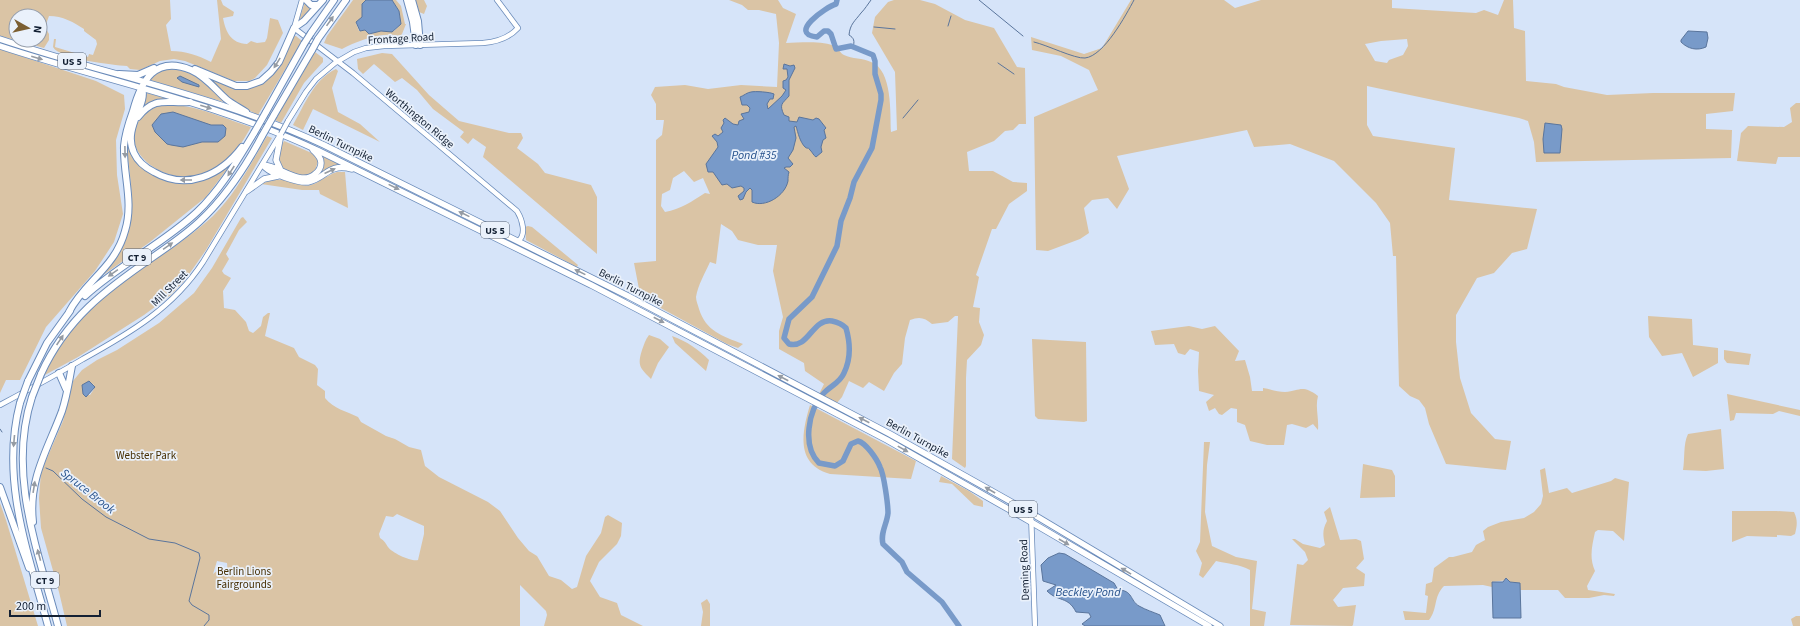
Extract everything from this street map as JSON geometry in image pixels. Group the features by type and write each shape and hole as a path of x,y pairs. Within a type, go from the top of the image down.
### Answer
{"highway":[{"path":"306,0 311,5 320,2"},
{"name":"CT 9","path":"48,626 18,514 13,482 13,445 20,403 28,381 46,343 69,312 96,286 176,229 199,209 228,176 304,44 334,0"},
{"path":"344,2 349,0"},
{"path":"407,0 418,45"},
{"path":"412,0 417,18 418,45"},
{"path":"119,74 138,75 152,68 170,66 195,69 233,86 254,84 267,76 276,65 294,28 304,21 320,2"},
{"name":"CT 9","path":"58,626 26,507 22,473 23,436 32,397 40,374 64,334 90,305 114,284 186,233 214,207 239,176 318,39 344,2"},
{"name":"Berlin Turnpike","path":"0,39 246,112 324,145 628,296 917,448 1031,513 1210,626"},
{"name":"Berlin Turnpike","path":"0,46 190,102 262,126 309,146 639,310 924,460 1183,608 1220,626"},
{"path":"182,67 201,76 230,102 246,112"},
{"path":"159,68 144,82 142,97 134,122 131,142 138,159 157,174 178,180 199,179 216,172 229,162 252,135"},
{"path":"69,312 76,301 110,262 118,250 125,232 129,200 124,156 125,142 137,94 142,88"},
{"path":"134,122 146,109 159,102 190,102"},
{"path":"281,134 278,143 276,161 281,173"},
{"path":"247,191 264,179 281,173 303,178 311,177 317,172 321,164 320,158 309,146"},
{"path":"262,165 298,181 306,182 314,180 334,168 359,170"},
{"path":"35,539 32,503 36,477 40,461 62,410 72,366"},
{"path":"58,373 64,381 67,392"},
{"path":"0,487 35,587 40,595"}],"main road":[{"path":"294,28 302,0"},
{"name":"Frontage Road","path":"281,134 312,84 337,61 349,54 366,48 490,42 510,35 518,28 496,0"},
{"name":"Worthington Ridge","path":"294,28 337,61 517,211 521,217 522,230 521,238 515,248"},
{"name":"Mill Street","path":"0,405 138,328 172,300 196,273 262,165 278,143"},
{"name":"Deming Road","path":"1031,513 1035,626"}],"green space":[{"path":"0,0 170,0 171,19 166,25 171,51 191,54 211,62 221,39 217,0 221,0 223,5 234,12 233,16 223,18 228,33 237,42 247,44 251,41 257,43 265,42 270,18 278,20 283,33 267,65 255,78 249,81 234,81 185,61 174,59 160,61 140,70 130,69 127,66 87,61 65,55 53,47 54,39 56,39 55,47 88,57 89,54 93,55 97,44 96,40 84,31 84,29 63,18 49,16 48,19 48,8 8,8 8,38 0,36"},
{"path":"353,0 366,0 362,4 362,17 356,23 359,31 365,30 369,34 381,31 394,31 401,24 399,11 392,0 396,0 401,6 406,24 402,34 400,36 385,35 370,38 342,49 324,43 327,36"},
{"path":"414,0 424,0 427,6 424,14 419,12"},
{"path":"729,0 778,0 783,8 796,14 786,43 825,43 836,48 844,55 871,62 878,67 887,83 889,93 891,132 897,130 895,72 872,33 875,17 888,2 894,0 920,0 935,4 965,20 994,28 1017,67 1025,68 1026,124 1019,124 1013,130 1005,131 994,141 967,152 969,171 993,171 1013,182 1027,183 1027,191 1009,204 996,229 992,229 976,275 979,277 973,307 980,308 979,322 984,335 981,345 967,360 965,468 952,459 958,316 955,316 948,322 932,324 922,318 910,320 905,338 902,364 894,373 884,391 869,382 863,388 849,381 842,397 836,404 819,394 824,384 805,371 804,363 779,349 779,331 783,317 773,271 777,245 758,245 738,240 732,231 721,224 716,264 710,262 700,284 696,298 702,316 710,328 743,344 738,348 727,344 657,306 657,304 652,302 647,293 639,289 634,263 656,261 656,140 662,135 664,120 656,120 656,104 651,95 655,87 685,85 708,89 741,85 777,87 779,43 776,14 759,10 748,10 742,5","holes":["684,171 694,182 703,178 710,194 705,193 681,207 665,212 661,206 662,194 670,190 673,178"]},
{"path":"1131,0 1224,0 1235,8 1261,0 1392,0 1392,8 1476,13 1484,10 1498,15 1504,0 1513,0 1514,28 1525,31 1526,81 1556,84 1564,87 1607,95 1653,93 1735,93 1733,111 1706,114 1706,129 1732,130 1731,158 1536,162 1534,142 1528,121 1367,86 1367,125 1373,136 1455,148 1449,200 1537,209 1527,249 1512,253 1494,273 1477,278 1456,315 1456,342 1460,378 1471,413 1495,439 1511,441 1506,470 1446,464 1429,424 1425,408 1419,400 1410,396 1399,386 1396,256 1393,256 1390,223 1376,203 1334,161 1290,144 1254,147 1247,130 1117,156 1129,189 1117,209 1108,198 1092,200 1084,208 1089,233 1080,239 1048,251 1036,250 1034,117 1098,90 1089,70 1061,56 1032,50 1031,37 1084,54 1102,48","holes":["1407,39 1408,46 1403,55 1389,60 1387,63 1375,61 1365,44"]},
{"path":"305,2 314,7 299,22 299,20"},
{"path":"292,36 296,36 302,41 258,115 235,102 203,75 241,88 271,74"},
{"path":"0,49 96,81 124,95 125,109 116,140 117,175 123,214 114,242 95,271 46,327 20,380 6,380 0,393"},
{"path":"315,52 323,58 323,62 304,83 281,123 275,120"},
{"path":"382,53 392,54 429,95 459,121 509,133 521,133 523,138 517,148 538,164 545,173 591,185 597,197 597,254 483,157 486,147 473,138 468,144 460,137 464,132 433,109 417,90 402,78 395,82 374,64 363,74 358,69 357,59"},
{"path":"168,69 186,72 193,75 227,103 150,80 157,72"},
{"path":"336,69 338,71 332,88 338,112 360,124 380,142 313,109 303,130 293,125 316,86 328,73"},
{"path":"147,93 168,99 141,109"},
{"path":"1796,103 1800,103 1800,157 1778,157 1776,164 1737,161 1741,133 1748,126 1784,127 1792,122 1790,108"},
{"path":"161,104 173,104 196,108 251,127 231,157 213,171 194,177 174,176 157,169 144,159 135,146 134,131 142,117"},
{"path":"267,136 272,138 206,250 185,280 171,295 144,315 78,357 43,376 56,352 80,319 99,300 175,246 213,216 229,198 243,178"},
{"path":"128,140 132,155 140,165 158,177 169,180 179,182 201,181 214,176 226,166 231,164 206,197 150,242 99,278 117,254 128,231 131,192 127,154"},
{"path":"284,141 314,154 318,161 315,171 307,176 303,176 294,174 282,168 279,165 278,157"},
{"path":"323,155 343,166 329,168 320,174 319,172"},
{"path":"337,172 345,172 348,208 320,194 319,190 302,190 261,184 270,181 286,180 301,185 311,185"},
{"path":"243,217 247,222 239,230 226,254 229,259 222,271 231,278 223,291 224,308 235,310 246,322 249,331 253,333 261,326 263,317 270,313 265,336 294,348 299,357 315,365 318,369 317,385 325,391 325,398 329,402 336,407 358,417 361,422 386,436 409,447 421,450 425,466 439,477 488,502 500,511 518,538 529,551 537,556 549,576 561,580 572,589 577,587 586,556 601,533 605,517 608,515 622,523 621,536 617,544 599,562 590,581 600,597 617,603 621,615 643,626 544,626 547,615 546,611 520,585 520,626 67,626 41,528 39,498 41,472 63,421 73,381 82,370 159,323 194,293 212,268","holes":["89,381 94,385 94,389 90,395 83,394","397,514 424,526 424,534 418,560 411,560 398,554 390,549 380,538 379,534 386,516 393,517","217,561 227,563 228,577 218,570 213,574"]},
{"path":"525,227 532,227 578,265 577,267 526,240"},
{"path":"1648,316 1692,319 1693,345 1718,348 1718,363 1693,377 1682,353 1662,356 1649,337"},
{"path":"1189,326 1202,329 1215,326 1239,351 1235,361 1245,360 1252,391 1263,391 1263,388 1280,392 1304,389 1313,392 1318,396 1318,430 1313,424 1306,428 1292,424 1287,425 1284,445 1267,445 1250,441 1245,425 1237,422 1237,409 1231,408 1222,415 1219,414 1215,408 1209,411 1206,402 1214,395 1199,391 1199,352 1190,349 1185,355 1178,353 1174,344 1155,345 1151,331"},
{"path":"649,335 660,339 669,347 658,363 651,379 640,366 642,350"},
{"path":"672,336 692,346 709,360 706,371 675,343"},
{"path":"1032,339 1086,342 1087,421 1038,419 1035,416"},
{"path":"1724,350 1751,354 1749,365 1727,363 1724,359"},
{"path":"1727,394 1800,410 1800,416 1779,411 1773,414 1736,413 1734,420 1730,421"},
{"path":"810,405 916,461 911,479 830,474 819,469 811,463 806,455 804,446 805,426"},
{"path":"1721,429 1724,469 1706,471 1683,470 1686,438 1688,434"},
{"path":"1204,442 1210,442 1207,465 1205,512 1212,546 1236,557 1257,561 1252,609 1266,612 1264,626 1250,626 1250,570 1238,565 1216,561 1203,578 1199,575 1202,563 1196,551 1200,542"},
{"path":"1363,464 1392,470 1395,476 1395,497 1360,498"},
{"path":"1545,468 1549,493 1567,488 1572,493 1611,481 1615,478 1629,482 1624,541 1613,531 1598,530 1595,532 1592,547 1592,561 1595,571 1587,586 1588,590 1615,594 1614,596 1604,595 1589,598 1565,598 1558,590 1520,590 1520,583 1510,582 1507,580 1492,582 1492,587 1483,585 1444,586 1438,594 1434,612 1429,620 1405,620 1403,611 1426,613 1428,596 1425,595 1426,584 1432,582 1434,568 1449,557 1472,552 1476,545 1485,540 1483,531 1488,527 1501,522 1524,518 1534,512 1541,504 1543,496 1540,470"},
{"path":"941,476 969,491 983,501 983,507 974,505 952,484 939,482"},
{"path":"0,503 6,520 38,626 0,626"},
{"path":"1330,507 1340,540 1356,539 1361,541 1364,559 1356,568 1365,574 1364,586 1343,588 1333,600 1338,607 1356,605 1353,625 1290,625 1297,564 1303,565 1308,560 1305,552 1292,539 1295,539 1303,544 1320,548 1325,545 1323,533 1327,521 1324,512"},
{"path":"1732,511 1794,512 1797,523 1795,534 1791,536 1777,535 1777,537 1747,536 1732,542"},
{"path":"707,599 710,604 710,626 701,626 703,612 701,603"},
{"path":"1796,616 1800,616 1800,626 1793,626 1791,619"}],"water":[{"path":"366,0 392,0 399,11 401,24 392,32 381,31 369,34 365,30 360,31 356,22 362,17 362,4"},
{"path":"1688,31 1707,32 1708,38 1706,47 1693,49 1681,42"},
{"name":"Pond #35","path":"784,64 790,66 794,65 795,68 789,80 789,96 782,106 784,115 789,117 789,121 797,122 799,117 813,120 816,118 819,119 826,128 824,130 826,138 823,140 821,147 822,152 816,157 809,148 806,148 803,145 796,126 794,127 796,138 793,150 788,158 793,164 790,167 784,168 789,172 788,181 783,191 779,196 768,202 757,203 752,202 752,190 750,188 746,192 743,199 740,200 738,196 744,191 744,188 741,186 732,188 727,184 722,185 713,172 708,172 706,164 718,147 717,142 712,136 715,134 718,136 723,132 721,128 725,118 733,124 738,125 739,121 744,119 741,114 749,112 750,108 747,105 742,105 740,97 753,92 766,92 774,94 773,99 770,99 767,104 768,109 782,96 786,90 783,88 783,81 788,77 787,69 783,69"},
{"path":"180,76 199,85 199,87 182,82 177,78"},
{"path":"173,112 211,125 223,125 226,128 225,136 218,142 202,142 183,147 167,144 155,132 152,125 161,114"},
{"path":"1545,123 1561,125 1560,153 1544,153 1543,139"},
{"path":"89,381 95,387 86,397 83,394 82,385"},
{"name":"Beckley Pond","path":"1059,553 1065,554 1114,583 1118,590 1123,590 1129,594 1136,604 1160,615 1165,626 1085,626 1082,624 1091,617 1089,613 1076,612 1066,601 1055,597 1047,591 1056,585 1043,581 1041,565 1048,558"},
{"path":"1506,578 1510,582 1520,583 1521,618 1493,618 1492,582 1503,582"}],"waterway":[{"path":"837,0 836,4 812,20 807,26 806,31 809,35 817,37 824,31 828,31 831,34 836,49 851,46 873,55 875,61 875,74 881,94 881,100 872,148 854,182 850,198 841,221 837,246 812,297 789,319 784,338 789,344 801,342 815,328 825,321 836,322 846,328 849,350 848,362 840,379 826,391 818,401 809,428 810,447 819,463 835,466 843,461 851,444 858,441 871,452 881,471 887,497 888,513 882,536 883,544 902,562 907,572 942,602 959,626"},
{"path":"853,47 854,40 849,35 850,28 871,0"},
{"path":"979,0 1023,36"},
{"path":"1034,42 1080,58 1092,56 1100,50 1114,34 1134,0"},
{"path":"948,26 951,16"},
{"path":"874,27 895,29"},
{"path":"998,63 1014,74"},
{"path":"903,118 918,100"},
{"name":"Spruce Brook","path":"46,468 53,471 82,499 106,517 149,539 175,543 199,553 200,558 189,601 192,605 209,615 209,620 204,626"}],"park label":[{"name":"Webster Park","path":"146,455"},
{"name":"Berlin Lions Fairgrounds","path":"244,577"}]}
